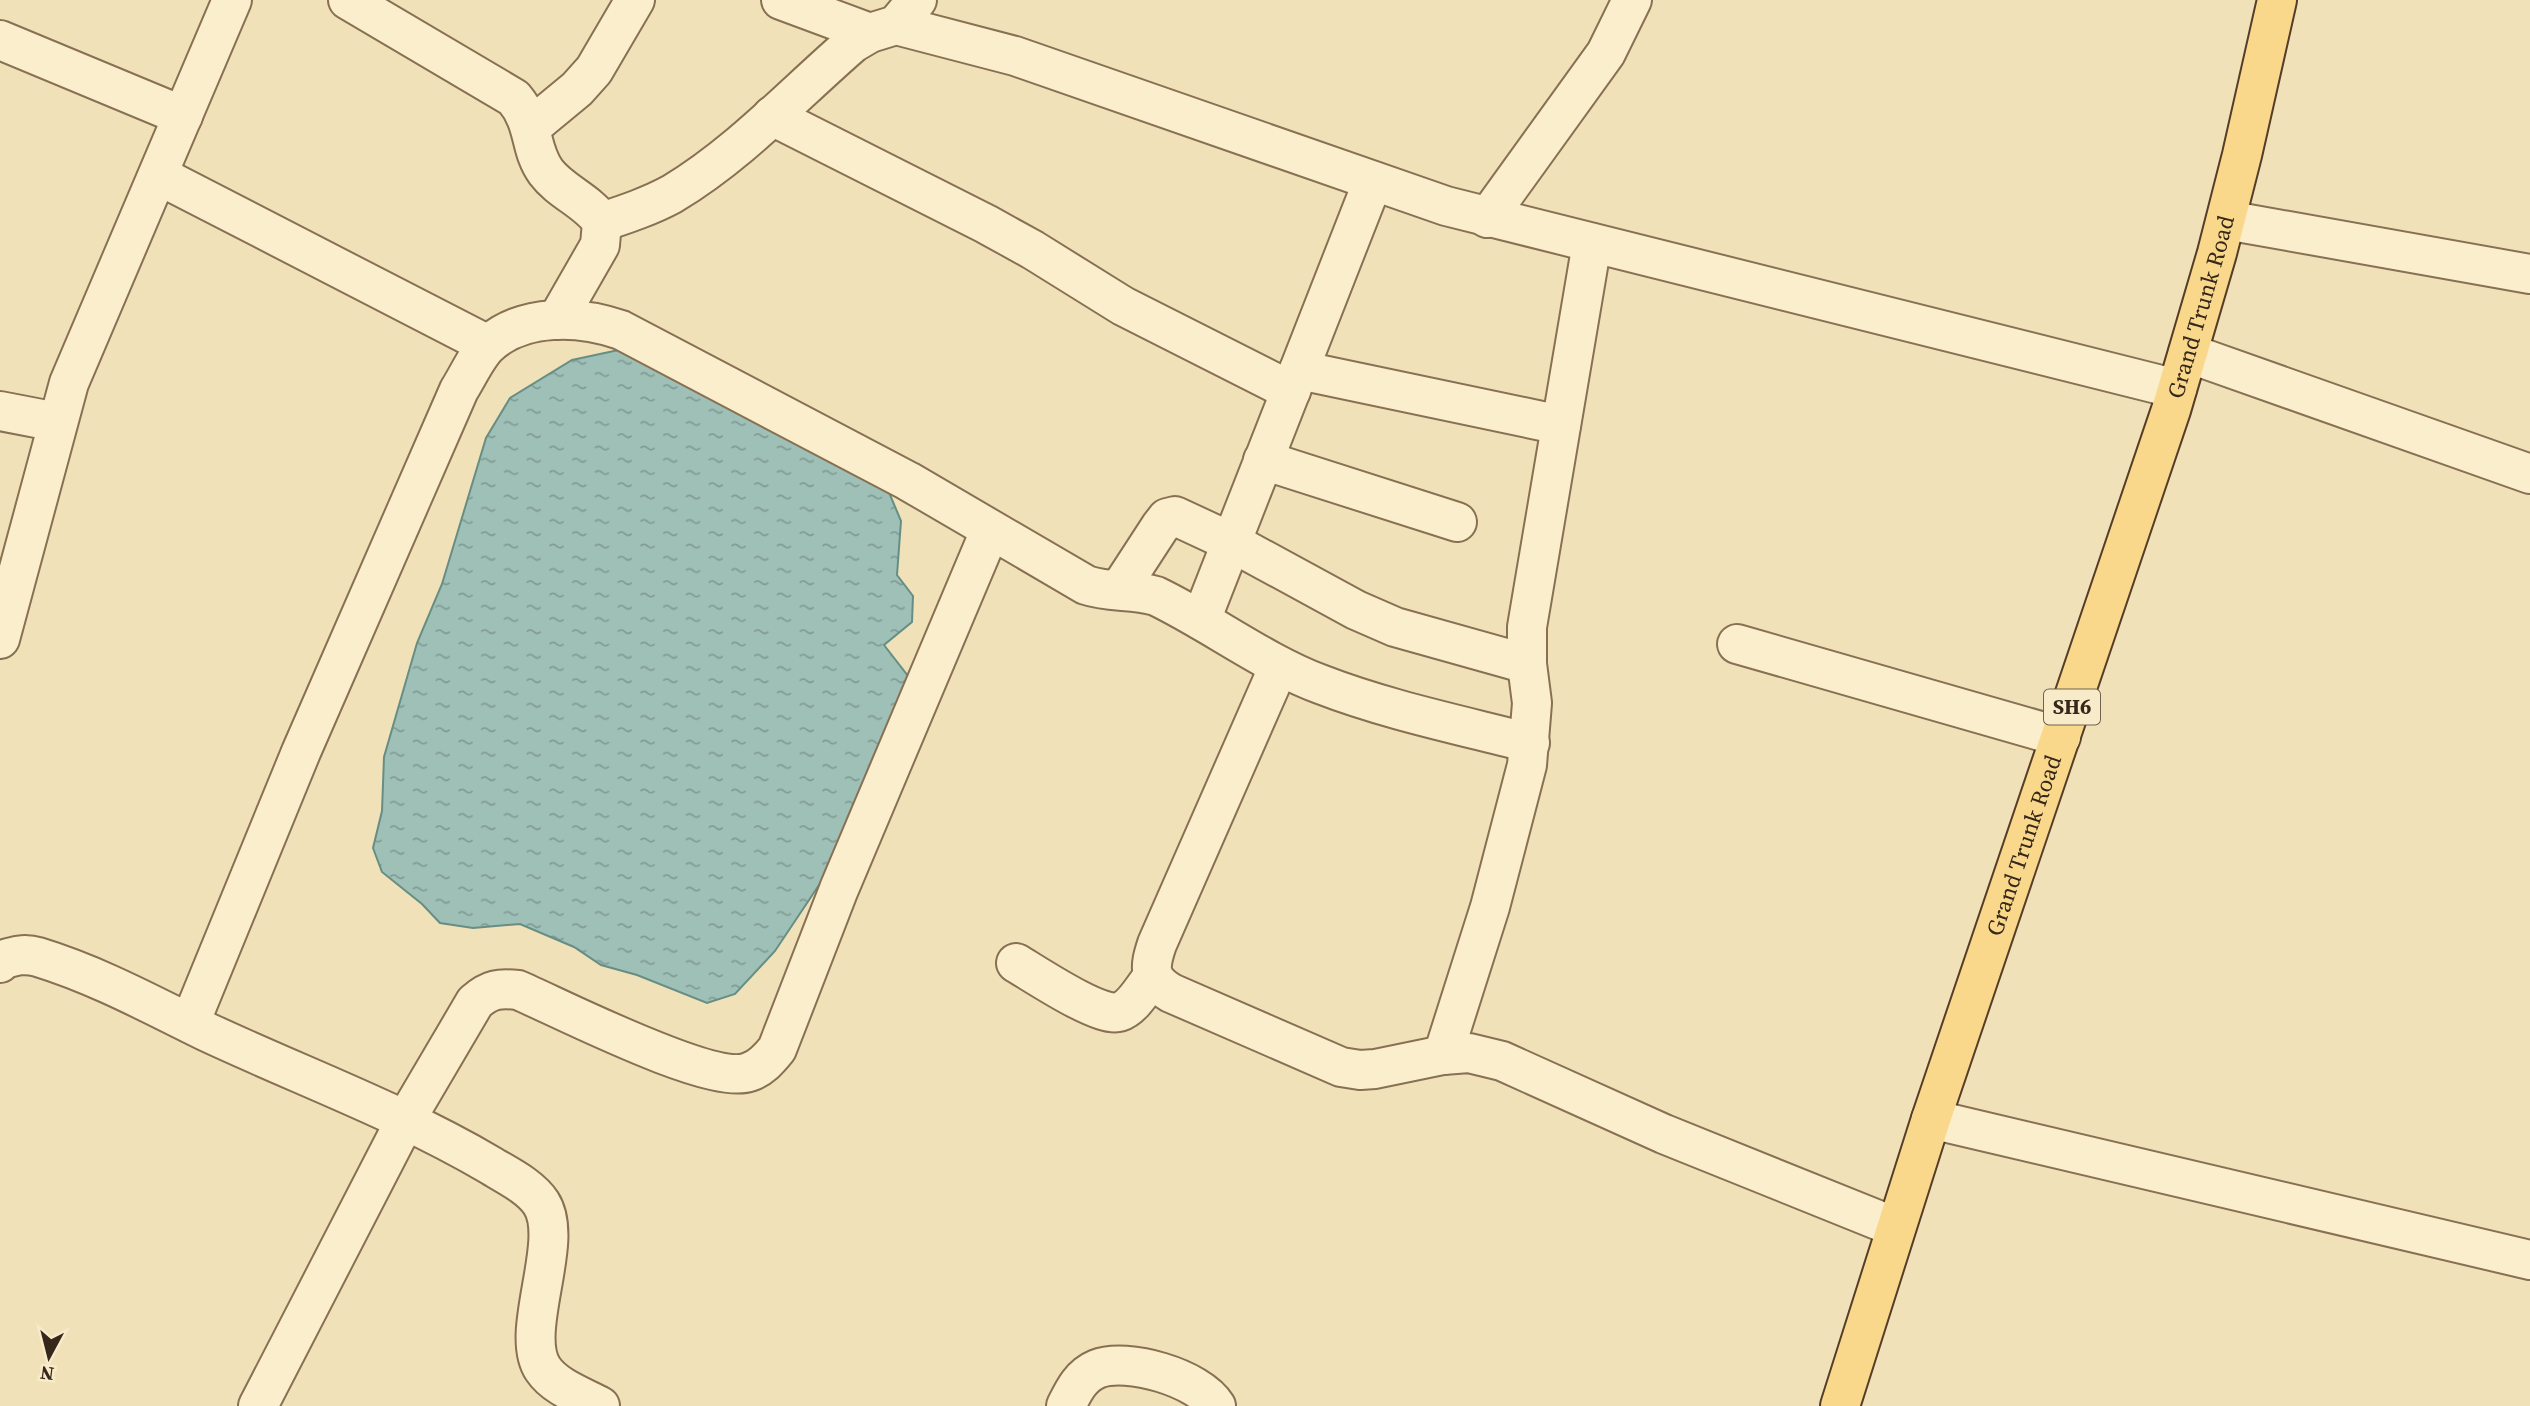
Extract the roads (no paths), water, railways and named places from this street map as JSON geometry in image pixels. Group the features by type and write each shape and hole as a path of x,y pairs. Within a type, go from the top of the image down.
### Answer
{"main road":[{"name":"Grand Trunk Road","path":"1840,1406 1895,1227 2123,556 2183,371 2226,220 2277,0"}],"street":[{"path":"0,639 69,383 232,0"},
{"path":"348,0 514,98 524,110 531,127 543,169 550,178 596,212 603,222 600,245 557,320"},
{"path":"531,127 577,89 594,70 635,0"},
{"path":"781,0 895,20 1015,56 1487,218 2183,371 2530,474"},
{"path":"1487,218 1606,53 1618,4"},
{"path":"603,222 670,195 692,180 772,116 853,43 895,20"},
{"path":"0,40 183,116"},
{"path":"772,116 986,224 1124,306 1295,381 1561,425"},
{"path":"158,175 488,345"},
{"path":"1200,620 1373,181"},
{"path":"2226,220 2530,274"},
{"path":"1443,1055 1501,868 1527,765 1532,703 1527,664 1527,627 1592,243"},
{"path":"190,1023 301,752 459,390 488,345 516,328 557,320 597,322 621,330 908,481 1086,585 1101,590 1141,591 1156,596 1279,666 1319,684 1359,698 1530,743"},
{"path":"0,411 57,422"},
{"path":"1263,460 1457,522"},
{"path":"1119,590 1167,518 1175,516 1231,542 1356,610 1395,627 1527,664"},
{"path":"258,1406 405,1121 475,1002 487,992 501,988 518,990 679,1061 722,1074 747,1073 764,1064 777,1049 839,889 990,531"},
{"path":"1737,645 2061,737"},
{"path":"1279,666 1157,944 1152,960 1153,976 1159,986 1341,1067 1375,1069 1443,1055 1469,1053 1502,1060 1664,1133 1895,1227"},
{"path":"6,950 36,956 106,983 405,1121 464,1150 518,1182 540,1201 548,1217 536,1352 555,1395 600,1406"},
{"path":"1016,963 1091,1007 1110,1013 1120,1012 1129,1006 1153,976"},
{"path":"1931,1119 2393,1230 2530,1260"},
{"path":"1066,1406 1079,1382 1096,1369 1120,1366 1149,1368 1193,1386 1212,1399 1216,1406"}],"water":[{"path":"623,349 888,490 901,521 897,575 913,596 912,622 884,645 908,676 823,879 775,951 735,994 707,1003 637,975 601,965 574,947 520,924 473,928 440,923 422,904 382,872 373,848 382,811 384,757 417,643 442,584 486,438 510,398 572,360"}]}
